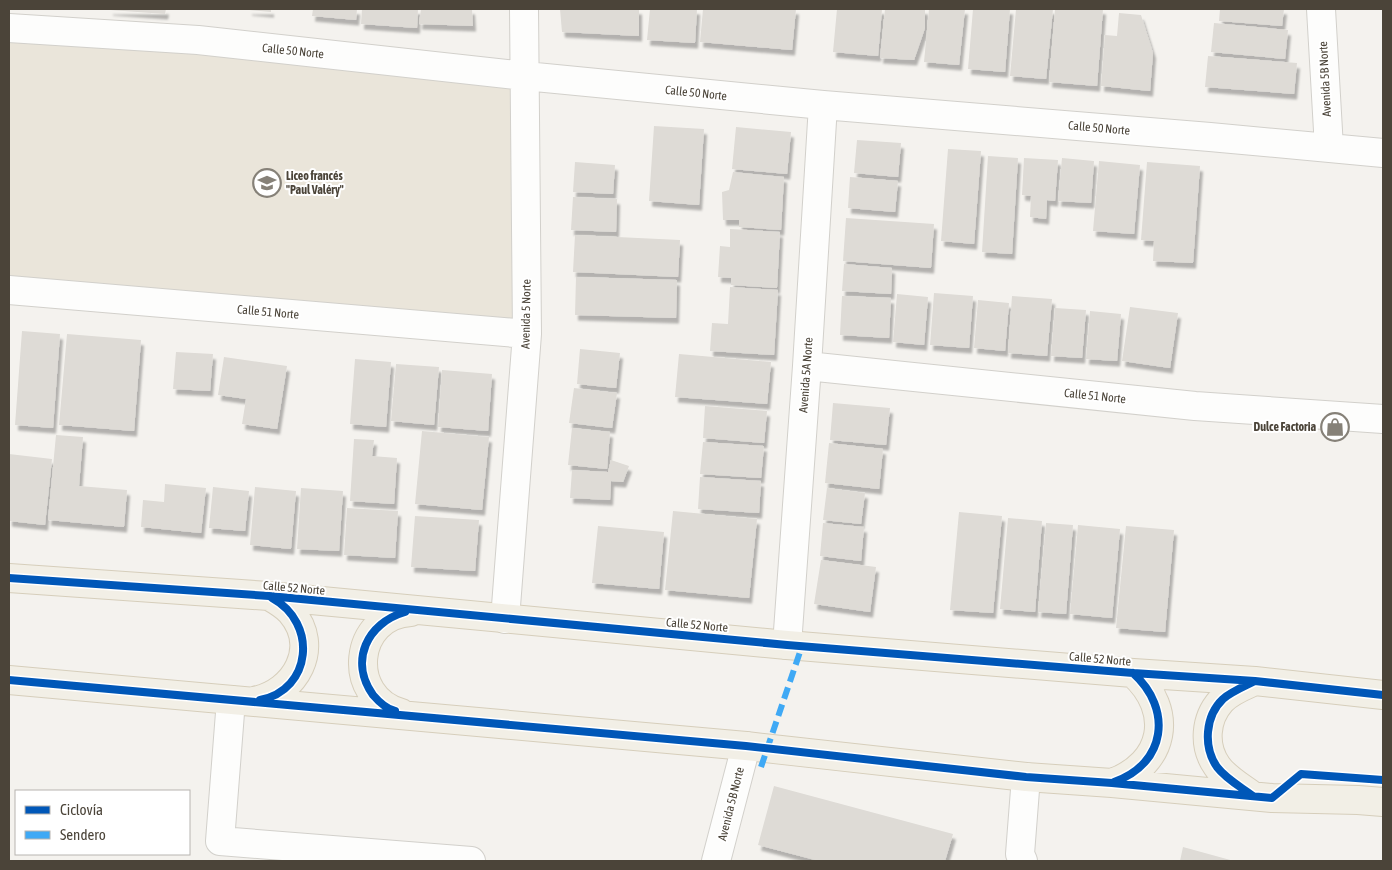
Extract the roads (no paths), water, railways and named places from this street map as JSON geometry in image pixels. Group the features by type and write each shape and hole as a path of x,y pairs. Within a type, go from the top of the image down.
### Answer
{"main road":[{"name":"Calle 52 Norte","path":"9,578 268,596 787,645 1133,674 1255,681 1383,695"},
{"path":"242,701 266,699 278,693 296,674 301,662 304,648 298,622 280,602 268,596"},
{"path":"406,715 391,710 378,700 368,688 363,672 362,656 367,641 376,628 389,618 404,612 420,611"},
{"path":"1112,783 1132,774 1140,768 1157,740 1159,719 1153,698 1148,688 1133,674"},
{"path":"9,680 746,746 1026,777 1253,796 1370,801"},
{"path":"1253,796 1217,767 1209,751 1207,732 1212,715 1222,700 1237,689 1255,681"}],"street":[{"name":"Avenida 5 Norte","path":"505,619 527,334 524,9"},
{"name":"Avenida 5B Norte","path":"1321,9 1329,148"},
{"name":"Calle 50 Norte","path":"9,28 198,40 525,76 823,105 1383,153"},
{"name":"Avenida 5A Norte","path":"787,645 823,105"},
{"name":"Calle 51 Norte","path":"9,290 527,334"},
{"name":"Calle 51 Norte","path":"807,366 1195,406 1383,419"},
{"path":"242,701 220,841 471,861"},
{"name":"Avenida 5B Norte","path":"716,861 746,746"},
{"path":"1022,861 1020,854 1026,777"},
{"path":"1370,801 1383,817"}],"place":[{"name":"Liceo francés \"Paul Valéry\"","path":"267,183"},
{"name":"Dulce Factoria","path":"1335,427"}]}
